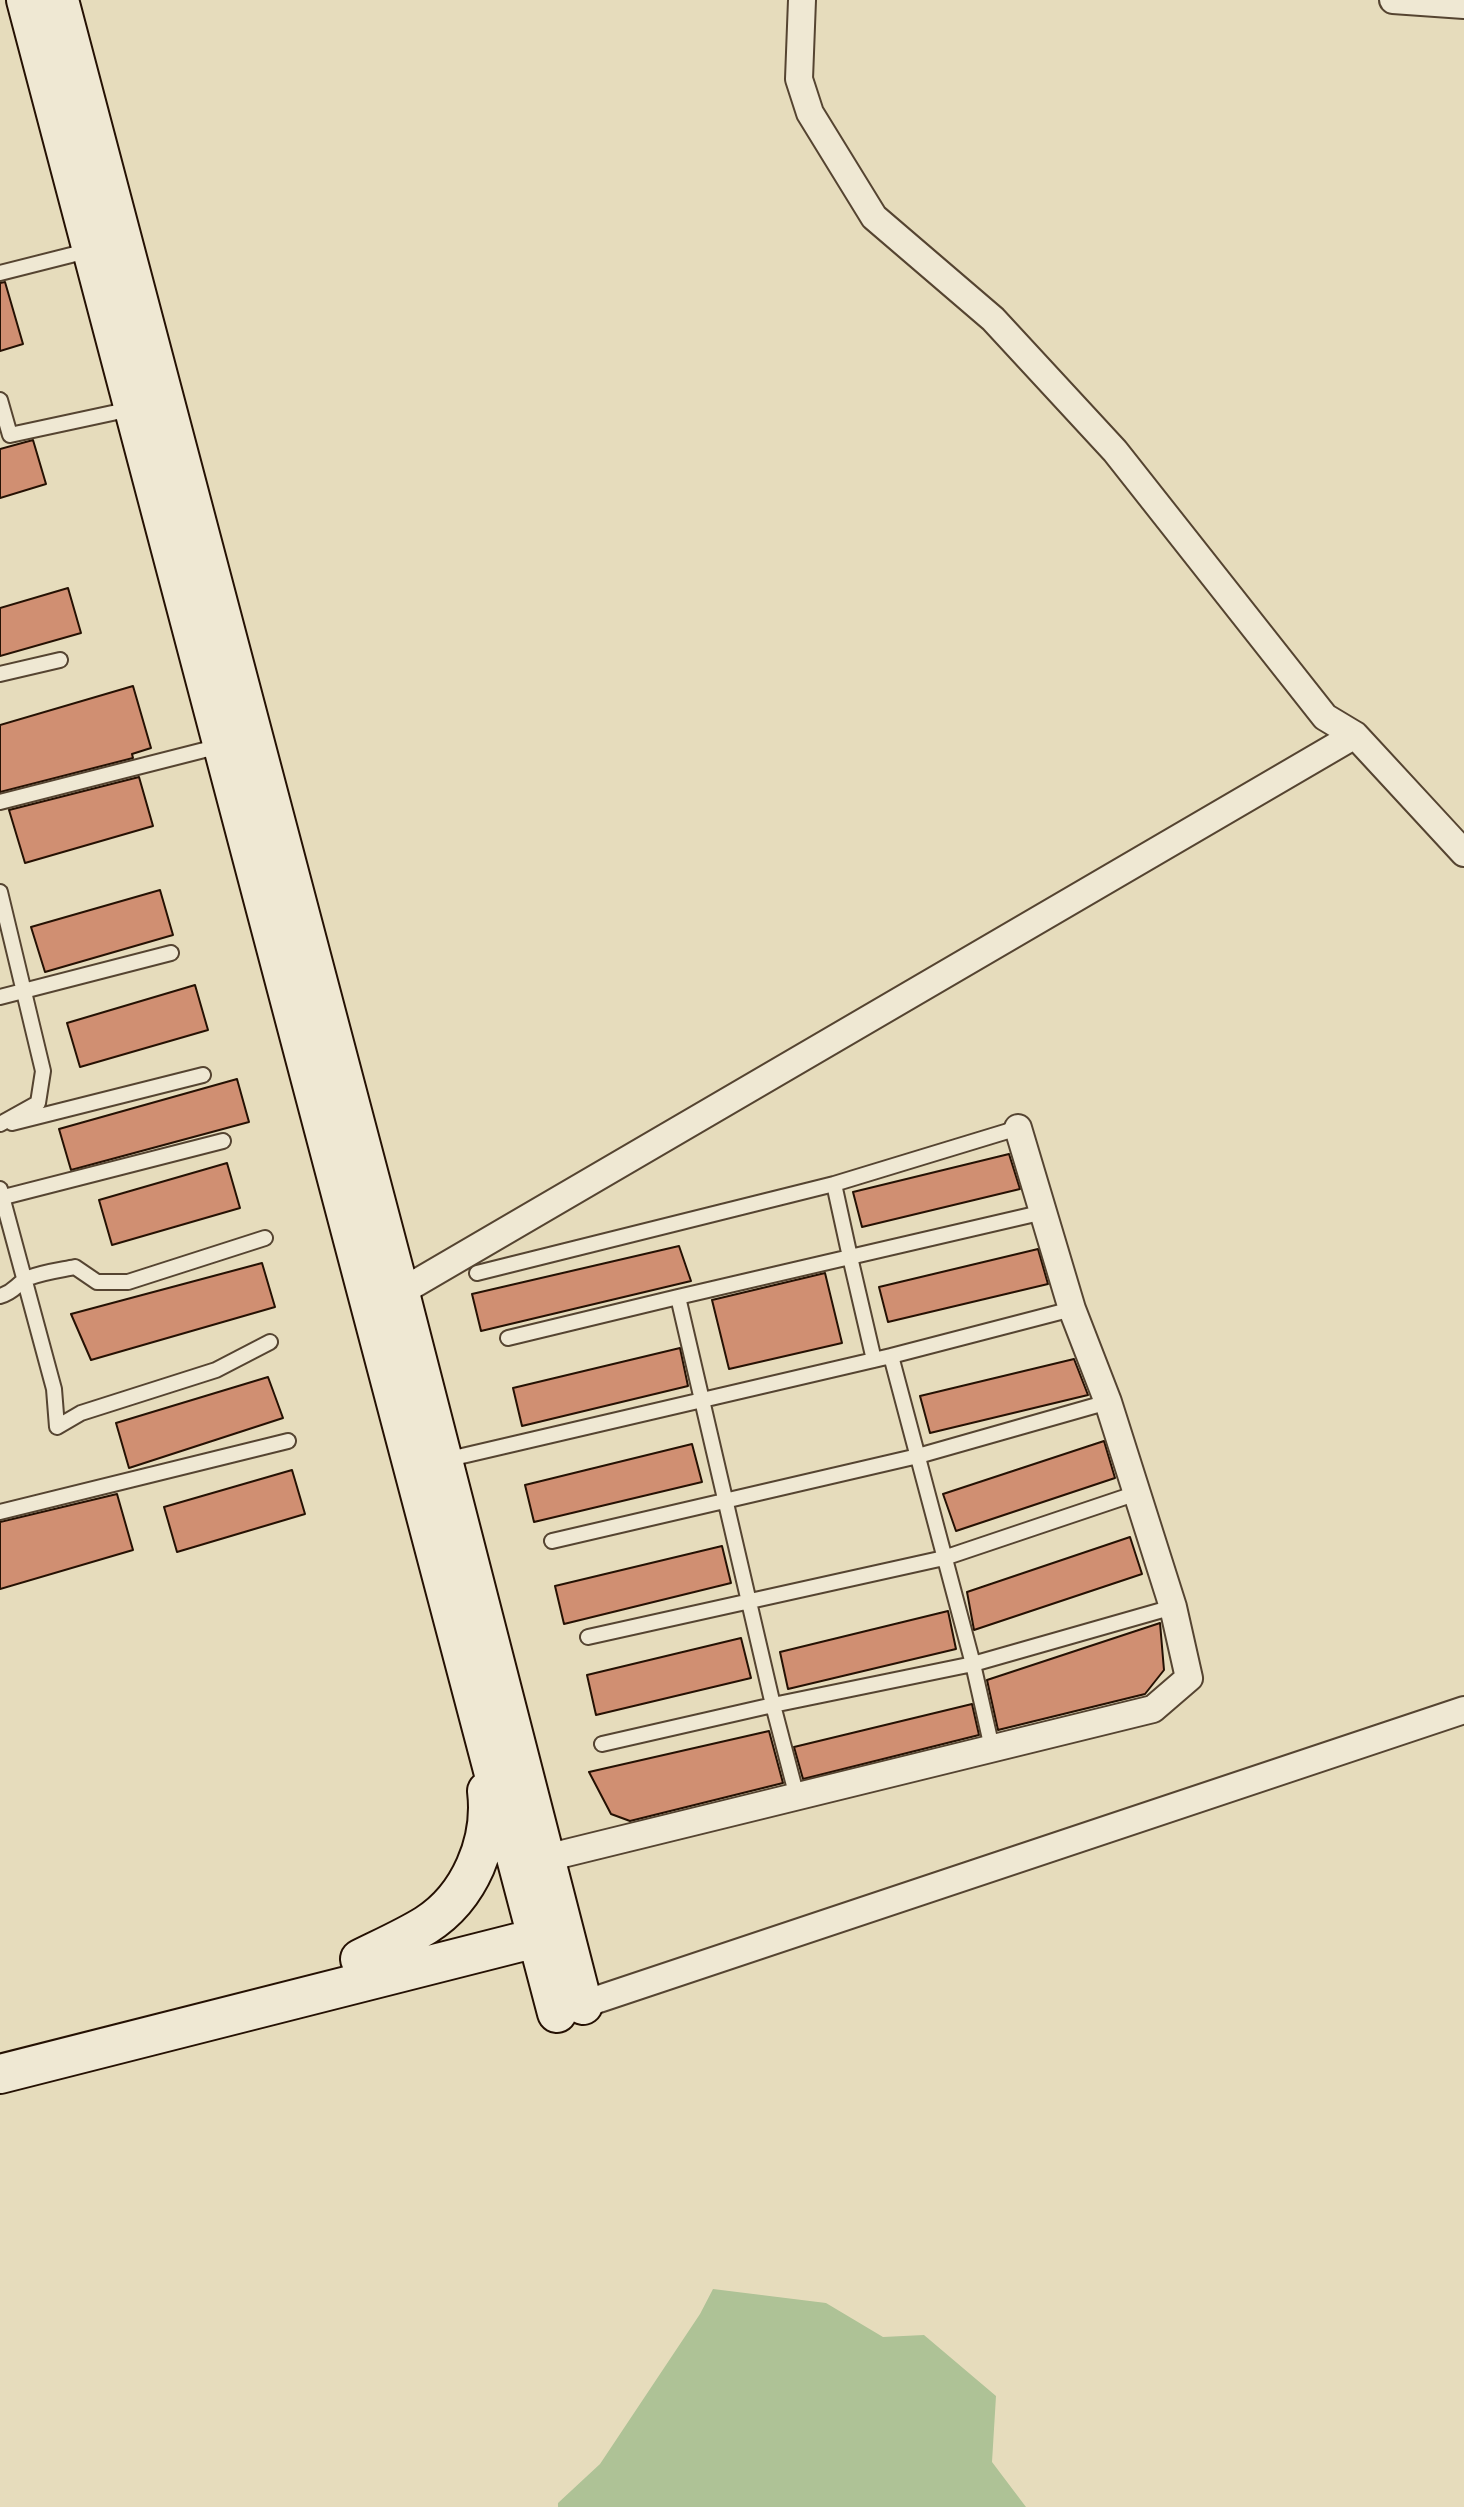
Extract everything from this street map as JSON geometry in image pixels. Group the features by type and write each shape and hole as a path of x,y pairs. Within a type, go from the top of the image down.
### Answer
{"street":[{"path":"26,0 222,746 386,1300"},
{"path":"59,0 428,1464 546,1858 548,1924"},
{"path":"802,0 799,79 810,113 874,217 993,319 1115,451 1325,717 1355,735 1464,853"},
{"path":"1393,0 1464,5"},
{"path":"386,1300 1355,735"},
{"path":"546,1858 1153,1709 1189,1678 1173,1607 1108,1402 1072,1309 1018,1128"},
{"path":"360,1959 428,1924 453,1901 479,1860 486,1831 488,1800 478,1713 428,1464"},
{"path":"478,1713 548,1924 570,2009 1464,1710"},
{"path":"0,2049 360,1959 548,1924"},
{"path":"0,2074 548,1924"}],"lane":[{"path":"0,273 92,250"},
{"path":"0,400 5,436 133,409"},
{"path":"0,674 60,660"},
{"path":"0,802 222,746"},
{"path":"0,892 43,1071 38,1103 0,1125"},
{"path":"0,997 171,953"},
{"path":"0,1125 203,1075"},
{"path":"477,1273 834,1184 1018,1128"},
{"path":"223,1141 1,1195 54,1389 57,1427 81,1413 216,1370 270,1342"},
{"path":"834,1184 874,1360"},
{"path":"508,1338 1044,1212"},
{"path":"0,1296 12,1293 25,1279 75,1267 97,1282 128,1282 265,1238"},
{"path":"678,1297 797,1797"},
{"path":"428,1464 891,1356 1072,1309"},
{"path":"891,1356 973,1664 992,1748"},
{"path":"552,1541 918,1456 1108,1402"},
{"path":"0,1512 288,1441"},
{"path":"588,1637 944,1558 1137,1493"},
{"path":"602,1744 973,1664 1173,1607"}],"green space":[{"path":"713,2289 826,2303 883,2337 924,2335 996,2396 992,2462 1026,2507 558,2507 558,2503 600,2464 700,2314"}],"building":[{"path":"5,282 23,344 0,351 0,283"},
{"path":"33,440 46,484 0,498 0,449"},
{"path":"68,588 81,633 0,656 0,608"},
{"path":"133,686 151,748 132,754 133,758 0,792 0,725"},
{"path":"139,777 153,826 25,863 9,810"},
{"path":"160,890 173,935 45,972 31,927"},
{"path":"195,985 208,1030 80,1067 67,1023"},
{"path":"237,1079 249,1122 71,1170 59,1129"},
{"path":"1009,1154 1020,1189 862,1227 853,1192"},
{"path":"227,1163 240,1208 112,1245 99,1200"},
{"path":"679,1246 691,1281 481,1331 472,1294"},
{"path":"1038,1249 1048,1284 888,1322 879,1287"},
{"path":"262,1263 275,1307 91,1360 71,1314"},
{"path":"825,1273 842,1343 729,1369 712,1300"},
{"path":"680,1348 688,1386 522,1426 513,1388"},
{"path":"1074,1359 1088,1395 930,1433 920,1396"},
{"path":"268,1377 283,1418 129,1468 116,1423"},
{"path":"1104,1441 1115,1478 956,1531 943,1494"},
{"path":"692,1444 702,1482 534,1522 525,1485"},
{"path":"292,1470 305,1514 177,1552 164,1507"},
{"path":"117,1494 133,1550 0,1589 0,1522"},
{"path":"1130,1537 1142,1574 974,1630 967,1592"},
{"path":"722,1546 731,1583 564,1624 555,1586"},
{"path":"948,1611 956,1649 788,1689 780,1652"},
{"path":"1160,1623 1164,1670 1145,1694 998,1730 987,1680"},
{"path":"741,1638 751,1678 596,1715 587,1675"},
{"path":"972,1704 979,1735 803,1779 794,1747"},
{"path":"769,1731 783,1783 630,1821 611,1814 589,1772"}]}
